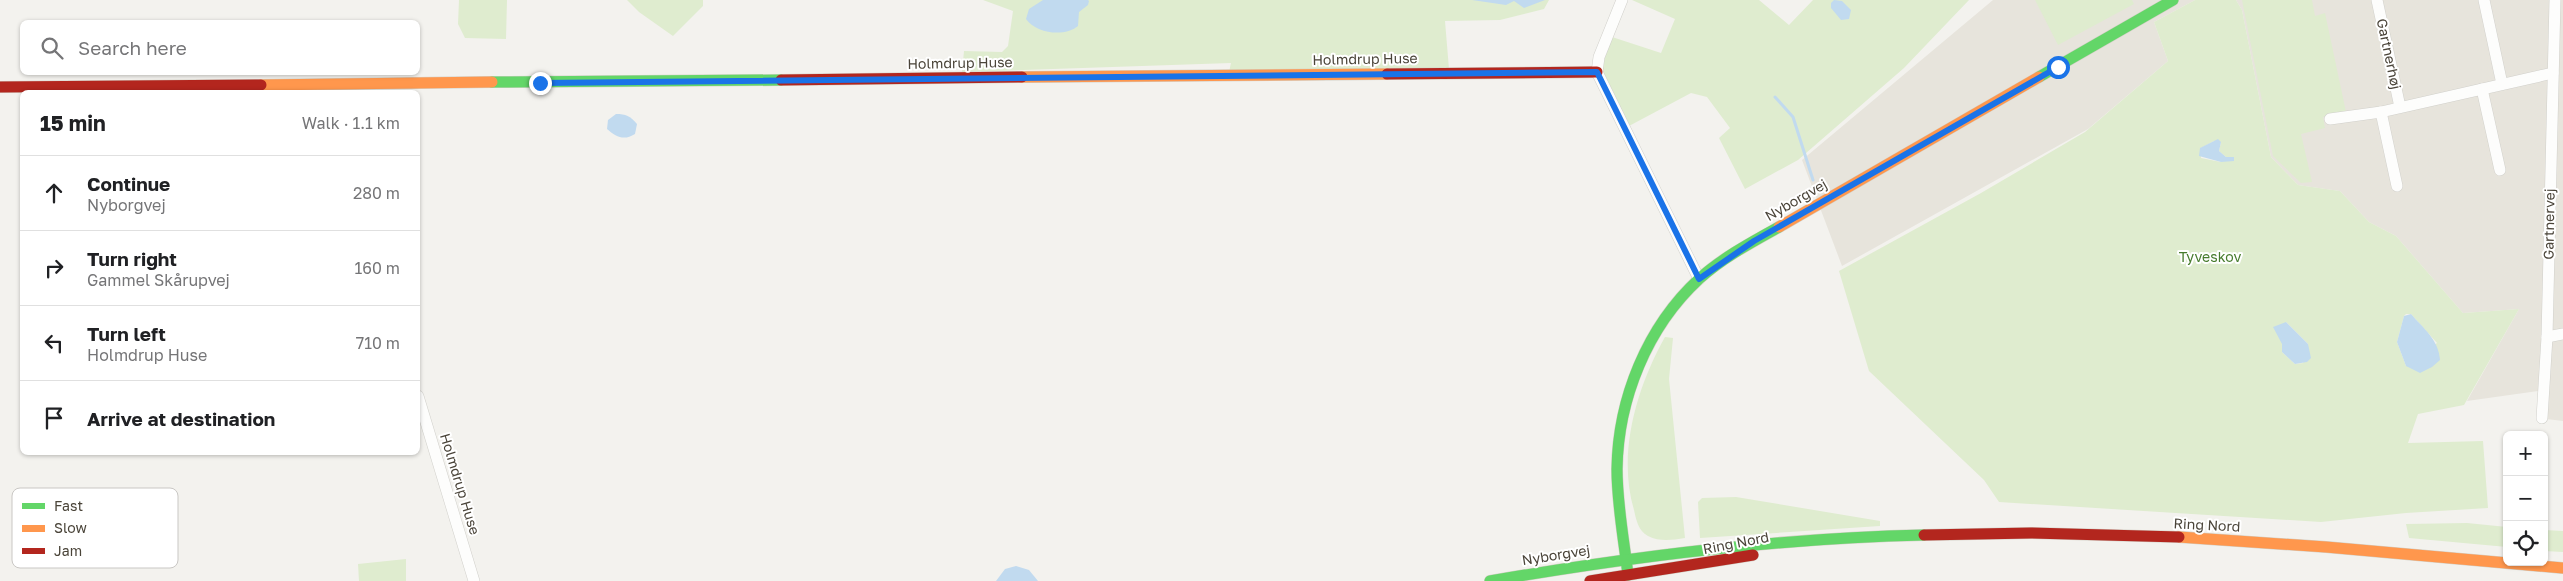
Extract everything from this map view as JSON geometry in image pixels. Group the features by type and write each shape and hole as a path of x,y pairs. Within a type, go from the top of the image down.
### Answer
{"street":[{"path":"1622,0 1599,56 1597,72 1699,279"},
{"name":"Nyborgvej","path":"1628,575 1617,468 1624,408 1633,380 1649,345 1678,302 1699,279 1754,241 2173,0"},
{"name":"Gartnerhøj","path":"2377,0 2400,107"},
{"path":"2484,0 2502,84"},
{"name":"Gartnervej","path":"2542,418 2557,152 2553,73 2558,35 2555,0"},
{"name":"Holmdrup Huse","path":"0,87 324,88 1597,72"},
{"name":"Gartnerhøj","path":"2330,119 2381,112 2553,73"},
{"path":"2482,89 2500,170"},
{"path":"2381,112 2397,186"},
{"path":"2547,337 2563,334"},
{"name":"Holmdrup Huse","path":"420,403 474,581"},
{"name":"Ring Nord","path":"1626,558 1770,543 1978,534 2088,534 2377,551 2563,568"},
{"name":"Ring Nord","path":"1628,575 1849,539"},
{"name":"Nyborgvej","path":"1490,581 1626,558"},
{"path":"1590,581 1628,575"}],"shaded area":[{"path":"1993,0 2195,0 2154,22 2168,61 2088,129 1842,266 1802,160"},
{"path":"2236,0 2563,0 2563,421 2539,418 2538,391 2467,401 2519,309 2463,313 2396,236 2369,222 2340,191 2298,185 2271,157 2242,10"}],"green space":[{"path":"459,0 507,0 506,39 465,38 458,24"},
{"path":"627,0 703,0 703,6 673,36 639,12"},
{"path":"983,0 1549,0 1544,9 1500,20 1445,21 1449,69 1229,72 1231,63 962,72 964,51 1002,52 1008,46 1013,11"},
{"path":"1632,0 1759,0 1789,25 1813,0 1969,0 1904,68 1798,160 1745,189 1719,138 1730,128 1707,97 1691,93 1629,126 1601,77 1602,60 1612,37 1661,53 1675,19"},
{"path":"2035,0 2132,0 2134,4 2058,45"},
{"name":"Tyveskov","path":"2195,0 2236,0 2242,10 2271,157 2298,185 2340,191 2369,222 2396,236 2463,313 2519,309 2464,405 2418,414 2408,443 2483,441 2488,508 2406,513 2321,522 1999,502 1984,480 1869,371 1839,271 1981,193 2085,132 2168,61 2154,22","holes":["2214,141 2221,142 2219,151 2226,157 2221,162 2201,158 2201,148","2411,314 2437,343 2406,366 2397,342 2404,316","2286,322 2308,344 2303,363 2295,364 2282,352"]},
{"path":"2242,0 2312,0 2315,16 2325,13 2346,112 2323,117 2325,128 2301,134 2312,182 2301,183 2273,156"},
{"path":"1665,337 1673,338 1669,379 1685,538 1666,540 1648,536 1640,528 1629,488 1628,466 1629,443 1638,399 1655,356"},
{"path":"1736,497 1880,521 1880,526 1700,538 1698,502 1702,498"},
{"path":"2467,523 2503,527 2503,547 2409,538 2406,524"},
{"path":"2548,530 2563,531 2563,552 2548,551"},
{"path":"406,559 406,581 359,581 358,564"}],"water":[{"path":"1043,0 1089,1 1088,5 1079,12 1078,26 1059,33 1044,31 1026,19 1029,9"},
{"path":"1472,0 1545,0 1524,8 1514,1 1506,5"},
{"path":"1834,0 1842,1 1851,10 1849,19 1841,20 1831,8 1831,3"},
{"path":"616,114 628,116 637,124 635,134 624,138 607,129 608,120"},
{"path":"2218,139 2221,142 2219,151 2226,157 2234,157 2234,161 2221,162 2199,156 2200,148"},
{"path":"2411,314 2434,340 2439,353 2440,360 2432,367 2420,373 2406,366 2397,342 2404,316"},
{"path":"2286,322 2308,344 2311,358 2307,362 2295,364 2282,352 2282,344 2273,327"},
{"path":"1016,566 1029,570 1038,581 996,581 1005,569"}],"waterway":[{"path":"1775,97 1793,117 1813,180"}],"traffic: fast":[{"path":"2039,77 2173,0"},
{"path":"492,82 781,80"},
{"path":"1628,575 1619,509 1617,469 1623,417 1639,366 1650,342 1664,319 1699,279 1727,257 1779,227"},
{"path":"1490,581 1652,556 1760,544 1924,535"}],"traffic: slow":[{"path":"1022,77 1387,74"},
{"path":"1779,227 2039,77"},
{"path":"261,85 492,82"},
{"path":"2179,537 2326,547 2563,568"}],"traffic: jam":[{"path":"1387,74 1597,72"},
{"path":"781,80 1022,77"},
{"path":"0,87 261,85"},
{"path":"1924,535 2031,533 2179,537"},
{"path":"1590,581 1753,555"}],"route":[{"path":"540,83 1597,72 1604,90 1699,279 1725,259 1754,241 2058,67"}]}
